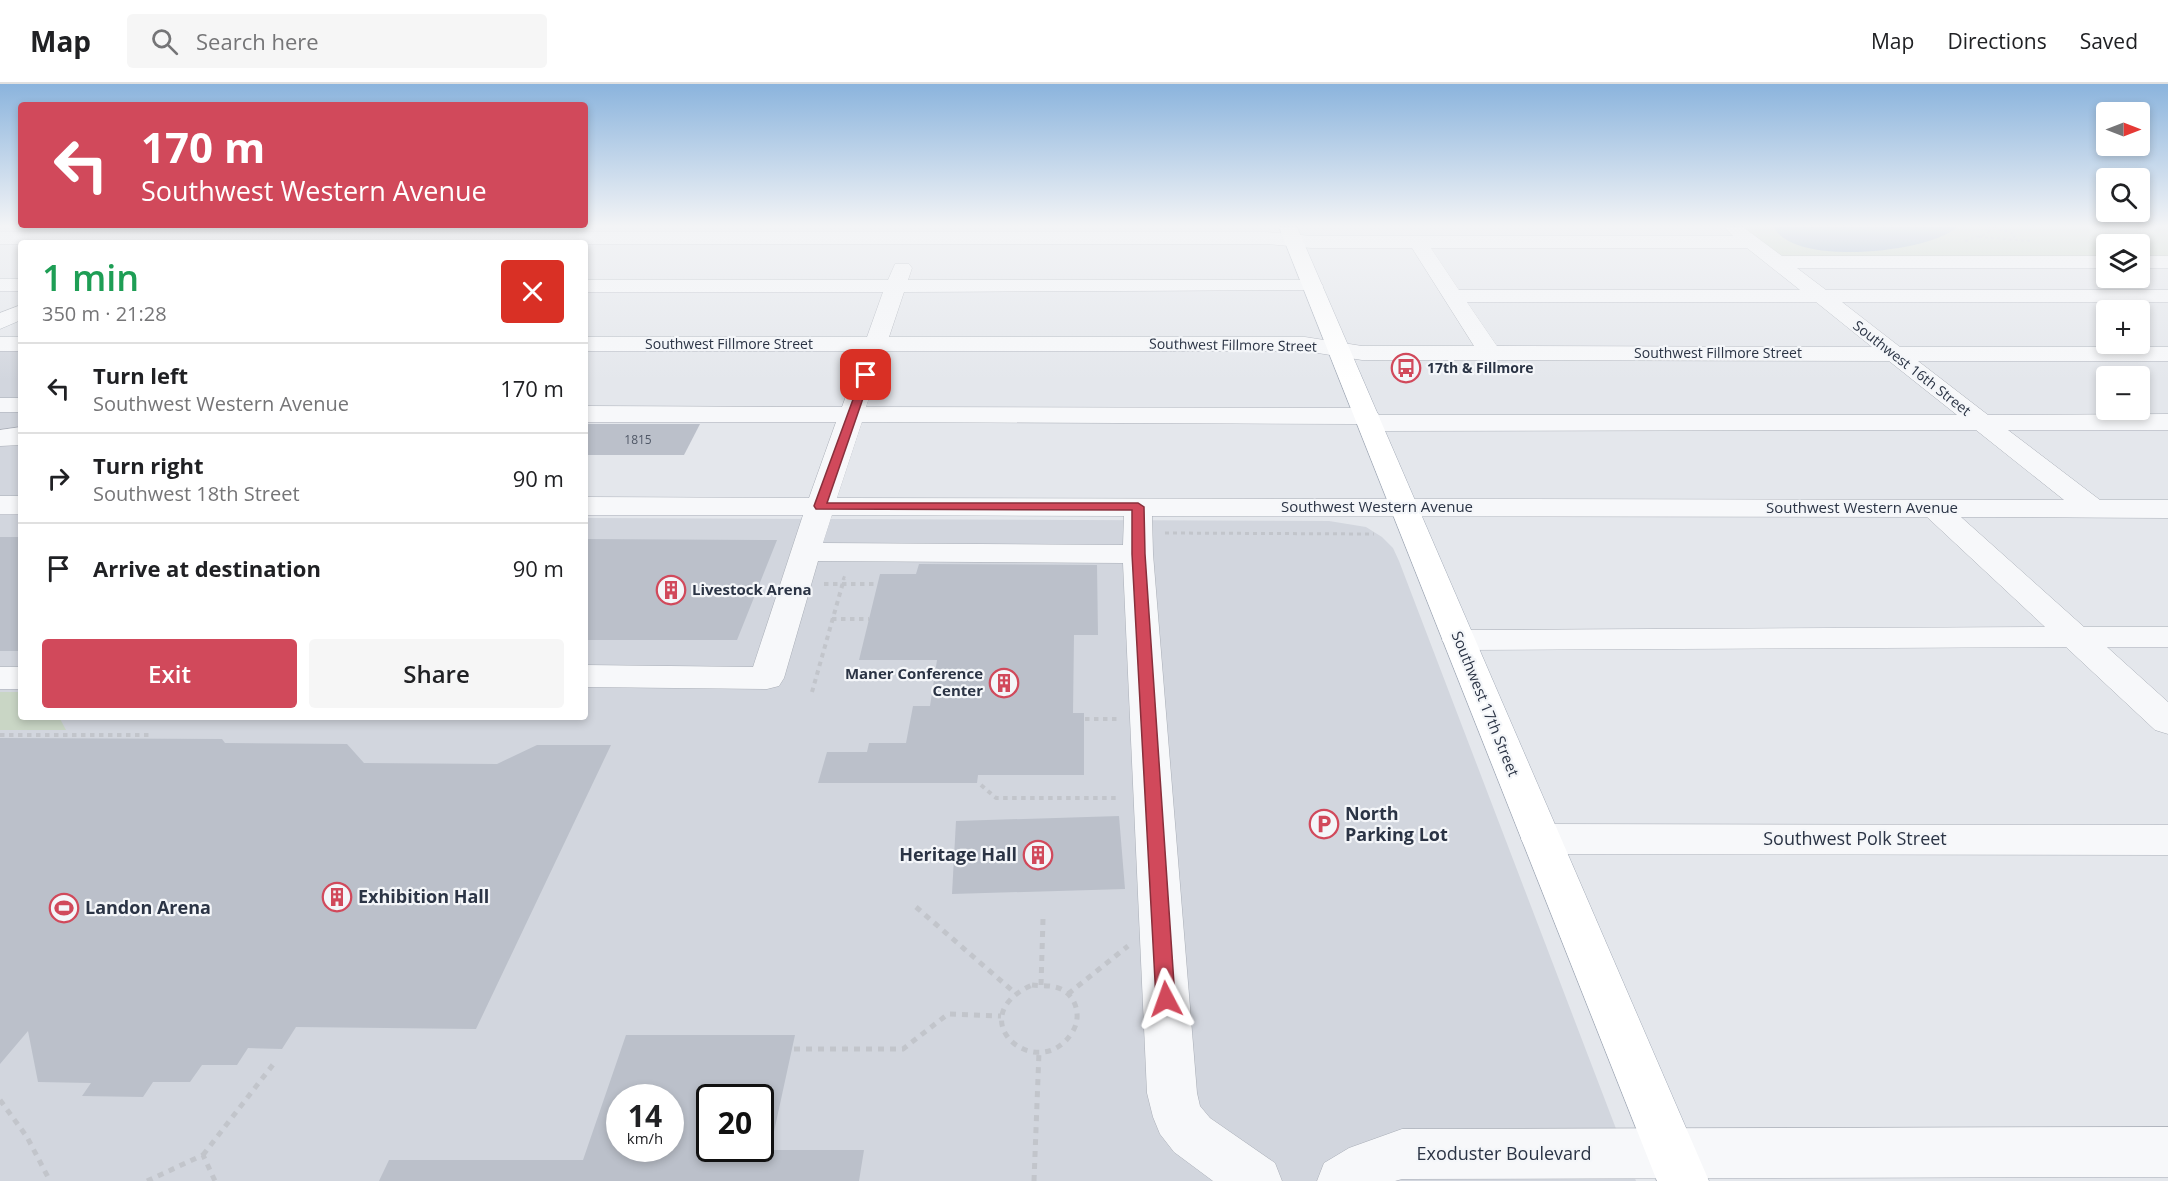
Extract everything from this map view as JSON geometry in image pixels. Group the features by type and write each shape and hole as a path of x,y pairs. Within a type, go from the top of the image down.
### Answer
{"main road":[{"name":"Southwest 17th Street","path":"1310,278 1677,1168"}],"street":[{"path":"588,676 767,678 820,506 899,278"},
{"path":"1441,278 1490,353"},
{"name":"Southwest 16th Street","path":"1797,278 2093,508"},
{"path":"2041,278 2096,309"},
{"path":"0,285 18,285"},
{"path":"588,286 1313,286"},
{"path":"1452,296 2168,296"},
{"path":"0,322 18,313"},
{"path":"2150,341 2168,352"},
{"path":"0,344 18,344"},
{"name":"Southwest Fillmore Street","path":"588,344 1305,344 1362,353 2168,352"},
{"path":"0,405 18,405"},
{"path":"588,414 2168,422"},
{"path":"0,438 18,437"},
{"path":"0,505 18,505"},
{"name":"Southwest Western Avenue","path":"588,506 2168,509"},
{"path":"1138,507 1138,554 1172,1093 1178,1117 1192,1136 1256,1181"},
{"path":"1934,508 2168,722"},
{"path":"807,552 1138,554"},
{"path":"1459,640 2168,637"},
{"path":"0,678 18,678"},
{"name":"Southwest Polk Street","path":"1541,839 2168,840"},
{"name":"Exoduster Boulevard","path":"1343,1181 1368,1166 1402,1154 1677,1168 2168,1152"}],"path":[{"path":"812,692 846,573"},
{"path":"814,584 877,584"},
{"path":"832,619 869,619"},
{"path":"1085,719 1122,719"},
{"path":"0,735 151,735"},
{"path":"981,785 996,798 1127,798"},
{"path":"916,907 1015,993"},
{"path":"1041,984 1043,919"},
{"path":"1068,994 1135,941"},
{"path":"1041,984 1053,986 1068,994 1079,1013 1076,1030 1071,1038 1059,1047 1039,1052 1022,1049 1008,1039 1001,1026 1001,1016 1004,1005 1015,993 1041,984"},
{"path":"794,1050 903,1050 948,1014 1001,1016"},
{"path":"1034,1181 1039,1052"},
{"path":"147,1181 203,1155 275,1062"},
{"path":"0,1100 27,1137 50,1181"},
{"path":"203,1155 215,1181"}],"shaded area":[{"path":"0,347 18,347 18,498 0,498"},
{"path":"0,515 18,515 18,720 588,720 588,518 1329,521 1366,527 1382,537 1393,548 1636,1181 0,1181"}],"green space":[{"path":"0,692 18,692 18,720 61,720 66,730 0,730"}],"building":[{"path":"588,424 700,424 684,455 588,455"},
{"path":"0,537 18,537 18,651 0,651"},
{"name":"Livestock Arena","path":"588,539 777,540 737,640 588,640"},
{"name":"Maner Conference Center","path":"919,564 1097,565 1098,635 1074,635 1073,713 1084,713 1084,775 978,775 977,783 818,783 827,752 867,752 869,743 906,743 913,706 930,706 937,660 859,660 880,574 916,574"},
{"name":"Exhibition Hall","path":"0,738 222,739 225,743 347,744 364,763 497,764 537,745 611,745 476,1029 296,1027 282,1049 248,1048 237,1065 202,1065 190,1082 153,1082 143,1097 82,1096 91,1083 38,1082 28,1031 0,1064"},
{"name":"Heritage Hall","path":"1119,816 1125,889 952,894 956,821"},
{"path":"626,1035 795,1035 774,1132 774,1084 696,1084 696,1162 774,1162 774,1150 864,1150 859,1181 379,1181 389,1160 583,1160 606,1093 606,1162 684,1162 684,1084 609,1084"}],"place":[{"name":"17th & Fillmore","path":"1406,368"},
{"name":"Livestock Arena","path":"671,590"},
{"name":"Maner Conference Center","path":"1004,683"},
{"name":"North Parking Lot","path":"1324,824"},
{"name":"Heritage Hall","path":"1038,855"},
{"name":"Exhibition Hall","path":"337,897"},
{"name":"Landon Arena","path":"64,908"}],"route":[{"path":"866,375 820,506 1138,507 1138,554 1166,999"}]}
